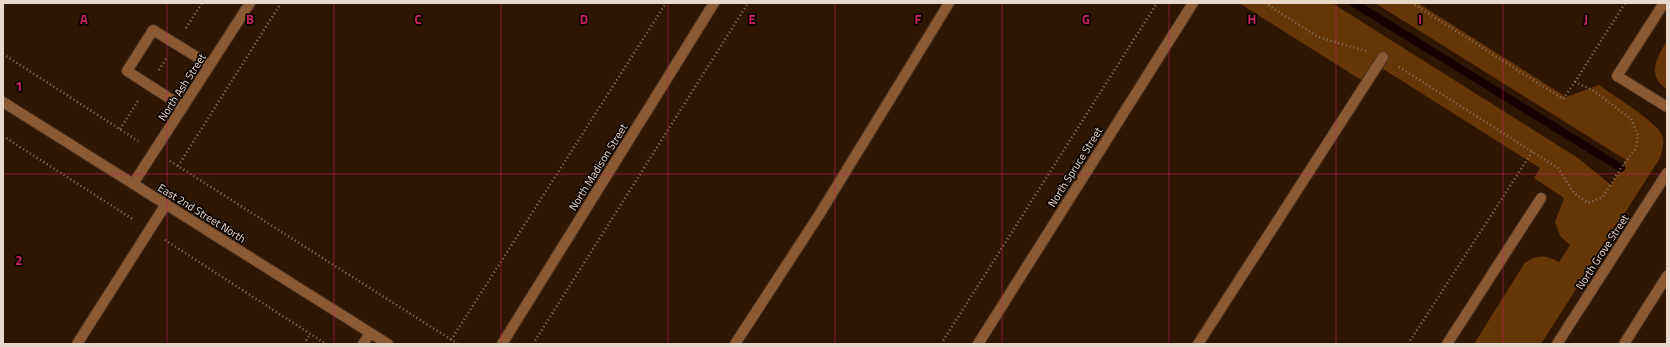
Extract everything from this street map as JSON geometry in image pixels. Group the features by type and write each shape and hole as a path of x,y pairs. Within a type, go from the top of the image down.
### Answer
{"street":[{"name":"North Ash Street","path":"133,184 250,3"},
{"name":"North Madison Street","path":"502,344 714,3"},
{"path":"735,344 819,215 949,3"},
{"name":"North Spruce Street","path":"978,344 1193,3"},
{"path":"1664,3 1617,76 1667,107"},
{"path":"182,107 127,71 153,30 210,65"},
{"path":"1198,344 1383,57"},
{"name":"East 2nd Street North","path":"3,102 388,344"},
{"name":"North Grove Street","path":"1557,344 1667,173"},
{"path":"1447,344 1541,198"},
{"path":"77,344 166,204"},
{"path":"1624,344 1667,276"},
{"path":"363,344 370,333"}],"path":[{"path":"120,129 202,3"},
{"path":"178,166 281,3"},
{"path":"451,340 666,3"},
{"path":"533,344 748,3"},
{"path":"941,344 1157,3"},
{"path":"1265,3 1318,37 1383,57 1558,168 1574,192 1588,203 1603,197 1621,168 1636,148 1638,135 1631,119 1594,91 1575,82"},
{"path":"1412,3 1562,99 1575,82 1625,3"},
{"path":"3,54 458,344"},
{"path":"1408,344 1532,152"},
{"path":"304,344 310,334"}],"shaded area":[{"path":"1239,3 1332,3 1578,158 1611,185 1626,160 1375,3 1418,3 1566,97 1599,85 1643,116 1658,129 1662,135 1663,141 1660,158 1541,344 1474,344 1524,264 1537,257 1545,257 1559,262 1570,245 1560,236 1555,222 1564,198 1534,178 1540,168 1380,67 1369,85"},
{"path":"1667,41 1667,89 1657,78 1655,66"}],"waterway":[{"path":"1354,3 1621,168"}]}
